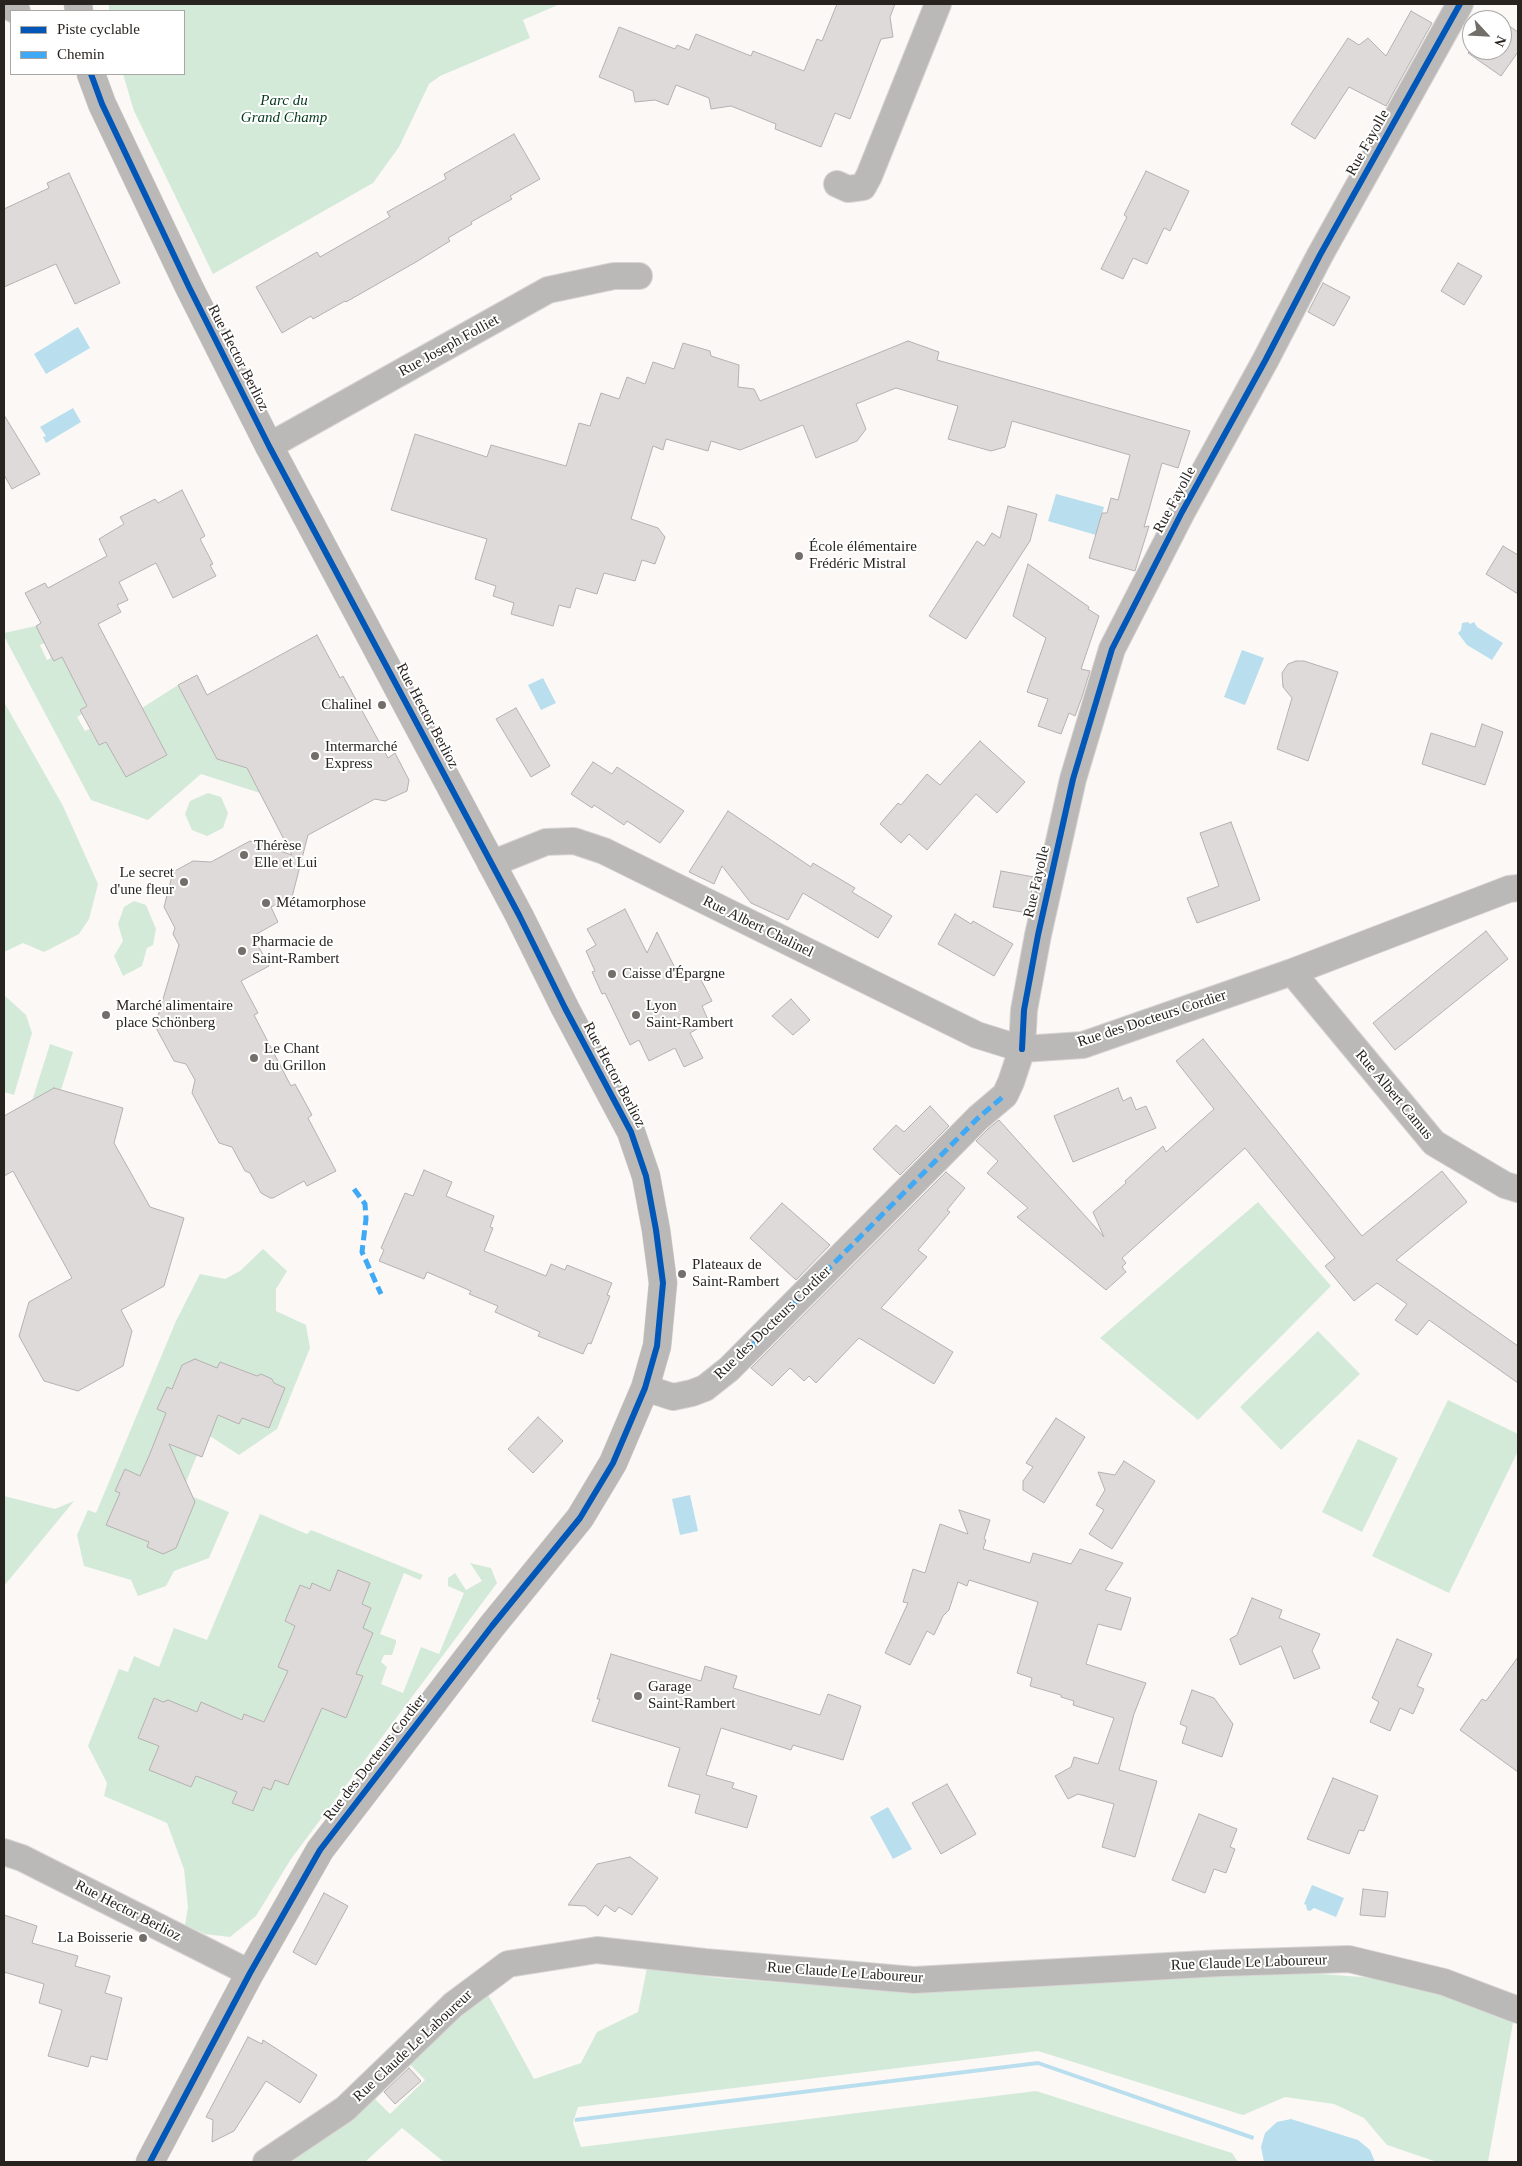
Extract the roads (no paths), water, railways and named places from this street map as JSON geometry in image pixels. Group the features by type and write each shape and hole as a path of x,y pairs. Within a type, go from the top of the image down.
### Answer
{"street":[{"path":"4,4 15,10"},
{"path":"837,184 848,189 863,188 938,4"},
{"name":"Rue Fayolle","path":"1022,1049 1024,1010 1038,935 1071,789 1112,649 1182,512 1265,361 1320,254 1460,4"},
{"name":"Rue Hector Berlioz","path":"89,76 196,302 269,446 491,864 630,1132 646,1176 663,1283 657,1346 645,1388"},
{"name":"Rue Joseph Folliet","path":"269,446 548,290 614,276 639,276"},
{"name":"Rue Albert Chalinel","path":"491,864 546,842 574,841 604,851 976,1035 1022,1049"},
{"name":"Rue des Docteurs Cordier","path":"150,2162 250,1973 320,1850 486,1634 580,1518 613,1463 645,1388 674,1397 692,1393 705,1388 729,1369 978,1118 1004,1095 1011,1082 1022,1049 1083,1045 1292,972 1509,889 1518,888"},
{"name":"Rue Albert Camus","path":"1292,972 1434,1143 1504,1185 1518,1189"},
{"name":"Rue Hector Berlioz","path":"4,1852 22,1858 250,1973"},
{"name":"Rue Claude Le Laboureur","path":"266,2162 345,2109 453,2006 508,1964 597,1950 705,1962 914,1980 1349,1958 1444,1982 1518,2010"}],"water":[{"path":"78,327 90,348 46,374 34,354"},
{"path":"73,408 81,422 46,443 43,437 46,436 40,427"},
{"path":"1056,494 1104,507 1096,535 1048,521"},
{"path":"1468,622 1470,624 1474,622 1477,627 1503,643 1492,660 1467,645 1458,633 1461,630 1462,623"},
{"path":"1242,650 1264,658 1245,705 1224,697"},
{"path":"543,678 556,703 541,710 528,685"},
{"path":"690,1495 698,1531 680,1535 672,1499"},
{"path":"888,1807 912,1849 893,1859 870,1817"},
{"path":"1312,1885 1344,1898 1336,1917 1314,1908 1310,1911 1307,1910 1304,1904"},
{"path":"1038,2061 1254,2136 1253,2140 1038,2065 575,2122 575,2118"},
{"path":"1291,2119 1358,2140 1370,2150 1375,2162 1264,2162 1261,2147 1265,2133 1277,2122"}],"place":[{"name":"École élémentaire Frédéric Mistral","path":"799,556"},
{"name":"Chalinel","path":"382,705"},
{"name":"Intermarché Express","path":"315,756"},
{"name":"Thérèse Elle et Lui","path":"244,855"},
{"name":"Le secret d'une fleur","path":"184,882"},
{"name":"Métamorphose","path":"266,903"},
{"name":"Pharmacie de Saint-Rambert","path":"242,951"},
{"name":"Caisse d'Épargne","path":"612,974"},
{"name":"Marché alimentaire place Schönberg","path":"106,1015"},
{"name":"Lyon Saint-Rambert","path":"636,1015"},
{"name":"Le Chant du Grillon","path":"254,1058"},
{"name":"Plateaux de Saint-Rambert","path":"682,1274"},
{"name":"Garage Saint-Rambert","path":"638,1696"},
{"name":"La Boisserie","path":"143,1938"}],"park label":[{"name":"Parc du Grand Champ","path":"284,110"}]}
